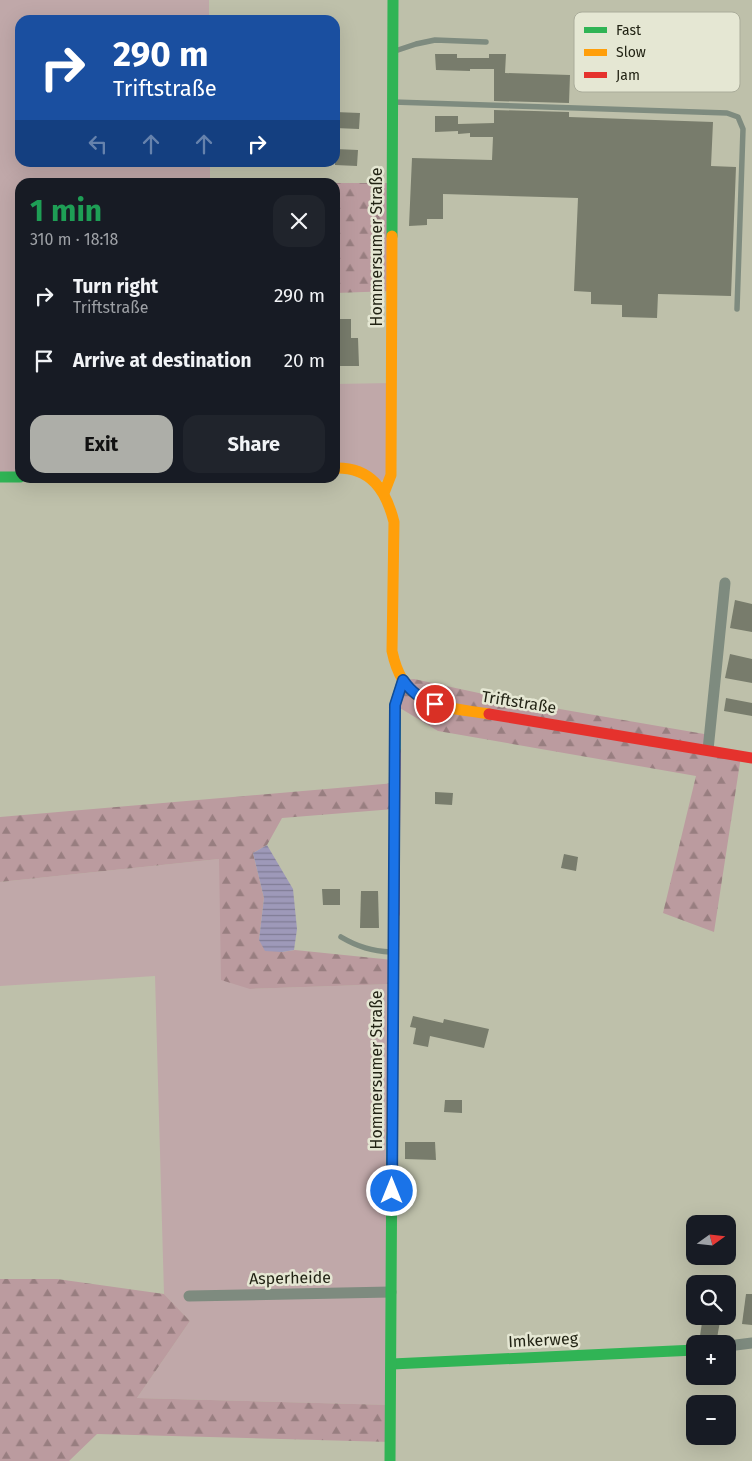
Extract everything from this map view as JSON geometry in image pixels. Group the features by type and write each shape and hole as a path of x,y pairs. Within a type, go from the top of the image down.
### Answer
{"street":[{"name":"Hommersumer Straße","path":"384,493 391,475 393,0"},
{"name":"Triftstraße","path":"340,468 350,468 362,472 384,493 390,506 394,522 392,651 395,664 403,680 410,691 418,698 437,705 752,758"},
{"path":"0,477 15,476"},
{"path":"708,750 725,583"},
{"name":"Hommersumer Straße","path":"390,1461 395,705 403,680"},
{"name":"Asperheide","path":"189,1296 391,1292"},
{"path":"736,1345 752,1343"},
{"name":"Imkerweg","path":"392,1364 686,1350"}],"lane":[{"path":"393,52 435,40 486,42"},
{"path":"393,102 727,113 738,117 743,128 738,309"},
{"path":"341,937 354,945 366,949 394,952"}],"shaded area":[{"path":"0,0 209,0 209,15 15,15 15,167 210,167 210,178 15,178 15,477 0,477"},
{"path":"392,383 391,475 376,484 340,470 340,384"},
{"path":"267,845 293,889 297,929 294,950 282,952 265,951 259,940 264,898 253,853"},
{"path":"219,859 250,989 393,984 391,1405 137,1398 190,1321 164,1294 155,976 0,986 0,882"}],"green space":[{"path":"340,182 393,183 393,291 340,293"},
{"path":"414,679 525,703 710,735 708,750 741,756 714,932 663,913 696,776 438,731 395,705 403,680"},
{"path":"395,783 394,809 282,818 267,845 253,853 264,898 259,940 282,952 295,950 393,960 393,984 250,989 221,980 219,859 0,882 0,817"},
{"path":"0,1279 57,1279 164,1294 190,1321 137,1398 391,1405 390,1442 97,1434 69,1461 0,1461"}],"building":[{"path":"435,54 457,54 457,58 489,58 489,54 506,54 505,73 570,75 569,103 494,101 494,69 470,69 470,71 436,70"},
{"path":"494,110 569,112 569,117 713,122 711,166 736,167 731,296 658,294 657,318 622,317 622,305 591,304 591,292 574,291 578,198 443,194 443,219 427,219 427,225 409,226 412,158 492,160 493,137 470,137 470,133 458,134 458,131 435,132 435,116 458,116 458,124 494,123"},
{"path":"340,112 360,113 359,129 340,128"},
{"path":"340,149 358,150 357,166 340,165"},
{"path":"340,319 351,319 351,338 358,338 359,366 340,366"},
{"path":"735,600 752,604 752,632 730,628"},
{"path":"730,654 752,659 752,683 725,678"},
{"path":"726,698 752,703 752,716 724,711"},
{"path":"435,792 453,793 452,805 435,804"},
{"path":"564,854 578,857 576,871 561,868"},
{"path":"322,889 340,889 340,905 323,905"},
{"path":"361,891 378,891 379,928 360,928"},
{"path":"413,1016 443,1023 444,1019 489,1029 484,1048 430,1036 428,1047 413,1044 416,1028 410,1027"},
{"path":"445,1100 462,1100 462,1113 444,1112"},
{"path":"405,1142 435,1142 436,1160 405,1159"},
{"path":"746,1294 752,1294 752,1325 742,1324"},
{"path":"702,1325 719,1325 718,1335 700,1335"}],"traffic: fast":[{"path":"392,236 393,0"},
{"path":"0,477 15,477"},
{"path":"395,751 395,705 403,680"},
{"path":"390,1461 392,1134"},
{"path":"392,1364 686,1350"}],"traffic: slow":[{"path":"384,493 391,475 392,236"},
{"path":"340,468 348,469 367,476 381,491 391,510 394,522 392,651 405,684 415,694 440,706 489,714"},
{"path":"392,1134 394,914"}],"traffic: jam":[{"path":"489,714 752,758"},
{"path":"394,914 395,751"}],"route":[{"path":"392,1191 395,705 403,680 410,691 418,698 435,704"}]}
